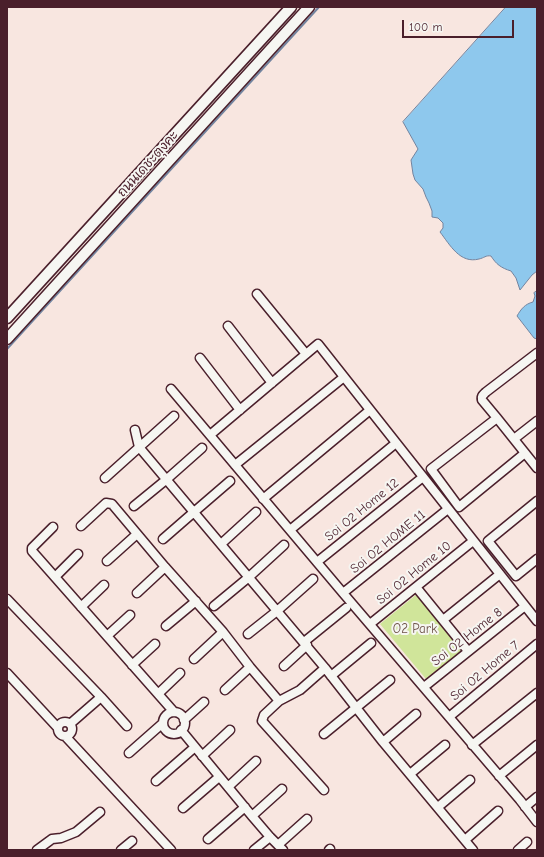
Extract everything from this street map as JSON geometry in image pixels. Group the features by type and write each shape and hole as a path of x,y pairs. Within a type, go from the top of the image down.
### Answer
{"street":[{"name":"ถนนเดชะตุงคะ","path":"7,318 291,7"},
{"name":"ถนนเดชะตุงคะ","path":"7,339 309,7"},
{"path":"274,26 283,35"},
{"path":"54,267 64,276"},
{"path":"257,294 306,354"},
{"path":"228,326 272,383"},
{"path":"210,436 318,344 537,621"},
{"path":"537,353 482,396 482,400 537,468"},
{"path":"200,358 240,410"},
{"path":"235,465 344,377"},
{"path":"171,389 537,822"},
{"path":"263,498 370,410"},
{"path":"105,478 174,416"},
{"path":"497,418 431,469 460,507 525,453"},
{"path":"514,439 537,421"},
{"path":"135,430 139,447 325,668 383,742 473,850"},
{"path":"290,530 396,442"},
{"path":"134,506 167,480 202,448"},
{"name":"Soi O2 Home 12","path":"317,562 423,477"},
{"path":"163,538 230,481"},
{"path":"537,501 488,541 516,576 537,559"},
{"path":"81,526 106,503 112,504 165,567 223,632 279,701"},
{"name":"Soi O2 HOME 11","path":"343,593 448,509"},
{"path":"221,544 256,512"},
{"path":"53,527 32,548 32,551 174,712 181,714 184,720 181,730 171,733 165,730 163,723 165,716 171,712 174,712"},
{"path":"107,561 137,534"},
{"name":"Soi O2 Home 10","path":"370,624 473,541"},
{"path":"214,606 284,545"},
{"path":"54,577 78,554"},
{"path":"138,593 165,567"},
{"path":"443,620 500,574"},
{"path":"248,634 313,579"},
{"path":"81,607 104,585"},
{"path":"416,587 468,651"},
{"path":"7,599 127,726"},
{"path":"166,626 196,601"},
{"name":"Soi O2 Home 8","path":"424,687 525,606"},
{"path":"284,666 305,644 346,608"},
{"path":"107,636 130,615"},
{"path":"194,659 223,632"},
{"path":"331,676 371,643"},
{"path":"132,665 155,644"},
{"name":"Soi O2 Home 7","path":"449,717 537,644"},
{"path":"225,690 250,667"},
{"path":"324,790 262,720 264,715 279,701 300,690 325,668"},
{"path":"158,694 180,672"},
{"path":"7,673 58,728 58,733 66,737 171,850"},
{"path":"324,734 390,680"},
{"path":"472,745 537,693"},
{"path":"70,724 101,697"},
{"path":"184,720 204,702"},
{"path":"383,742 416,714"},
{"path":"58,728 59,725 65,722 68,722 72,726 72,732 66,737"},
{"path":"129,753 163,723"},
{"path":"181,730 280,848 307,819"},
{"path":"202,756 230,730"},
{"path":"410,774 444,745"},
{"path":"499,776 537,745"},
{"path":"156,781 195,747"},
{"path":"228,787 256,761"},
{"path":"183,808 219,777"},
{"path":"438,807 470,780"},
{"path":"252,816 282,789"},
{"path":"525,807 537,797"},
{"path":"208,839 245,807"},
{"path":"465,840 498,810"},
{"path":"37,850 52,839 61,838 76,832 100,812"},
{"path":"254,850 270,837"},
{"path":"121,850 132,841"},
{"path":"518,850 527,842"}],"green space":[{"name":"O2 Park","path":"417,594 463,650 426,679 380,624"}],"water":[{"path":"506,7 537,7 537,271 520,290 516,278 511,271 504,269 491,256 472,260 466,259 452,248 440,232 443,228 443,223 438,218 432,217 432,211 423,189 415,180 411,160 418,149 403,122"},
{"path":"537,291 537,339 534,338 517,316 524,307 533,302 535,296 534,293"}],"waterway":[{"path":"7,349 319,7"}]}
